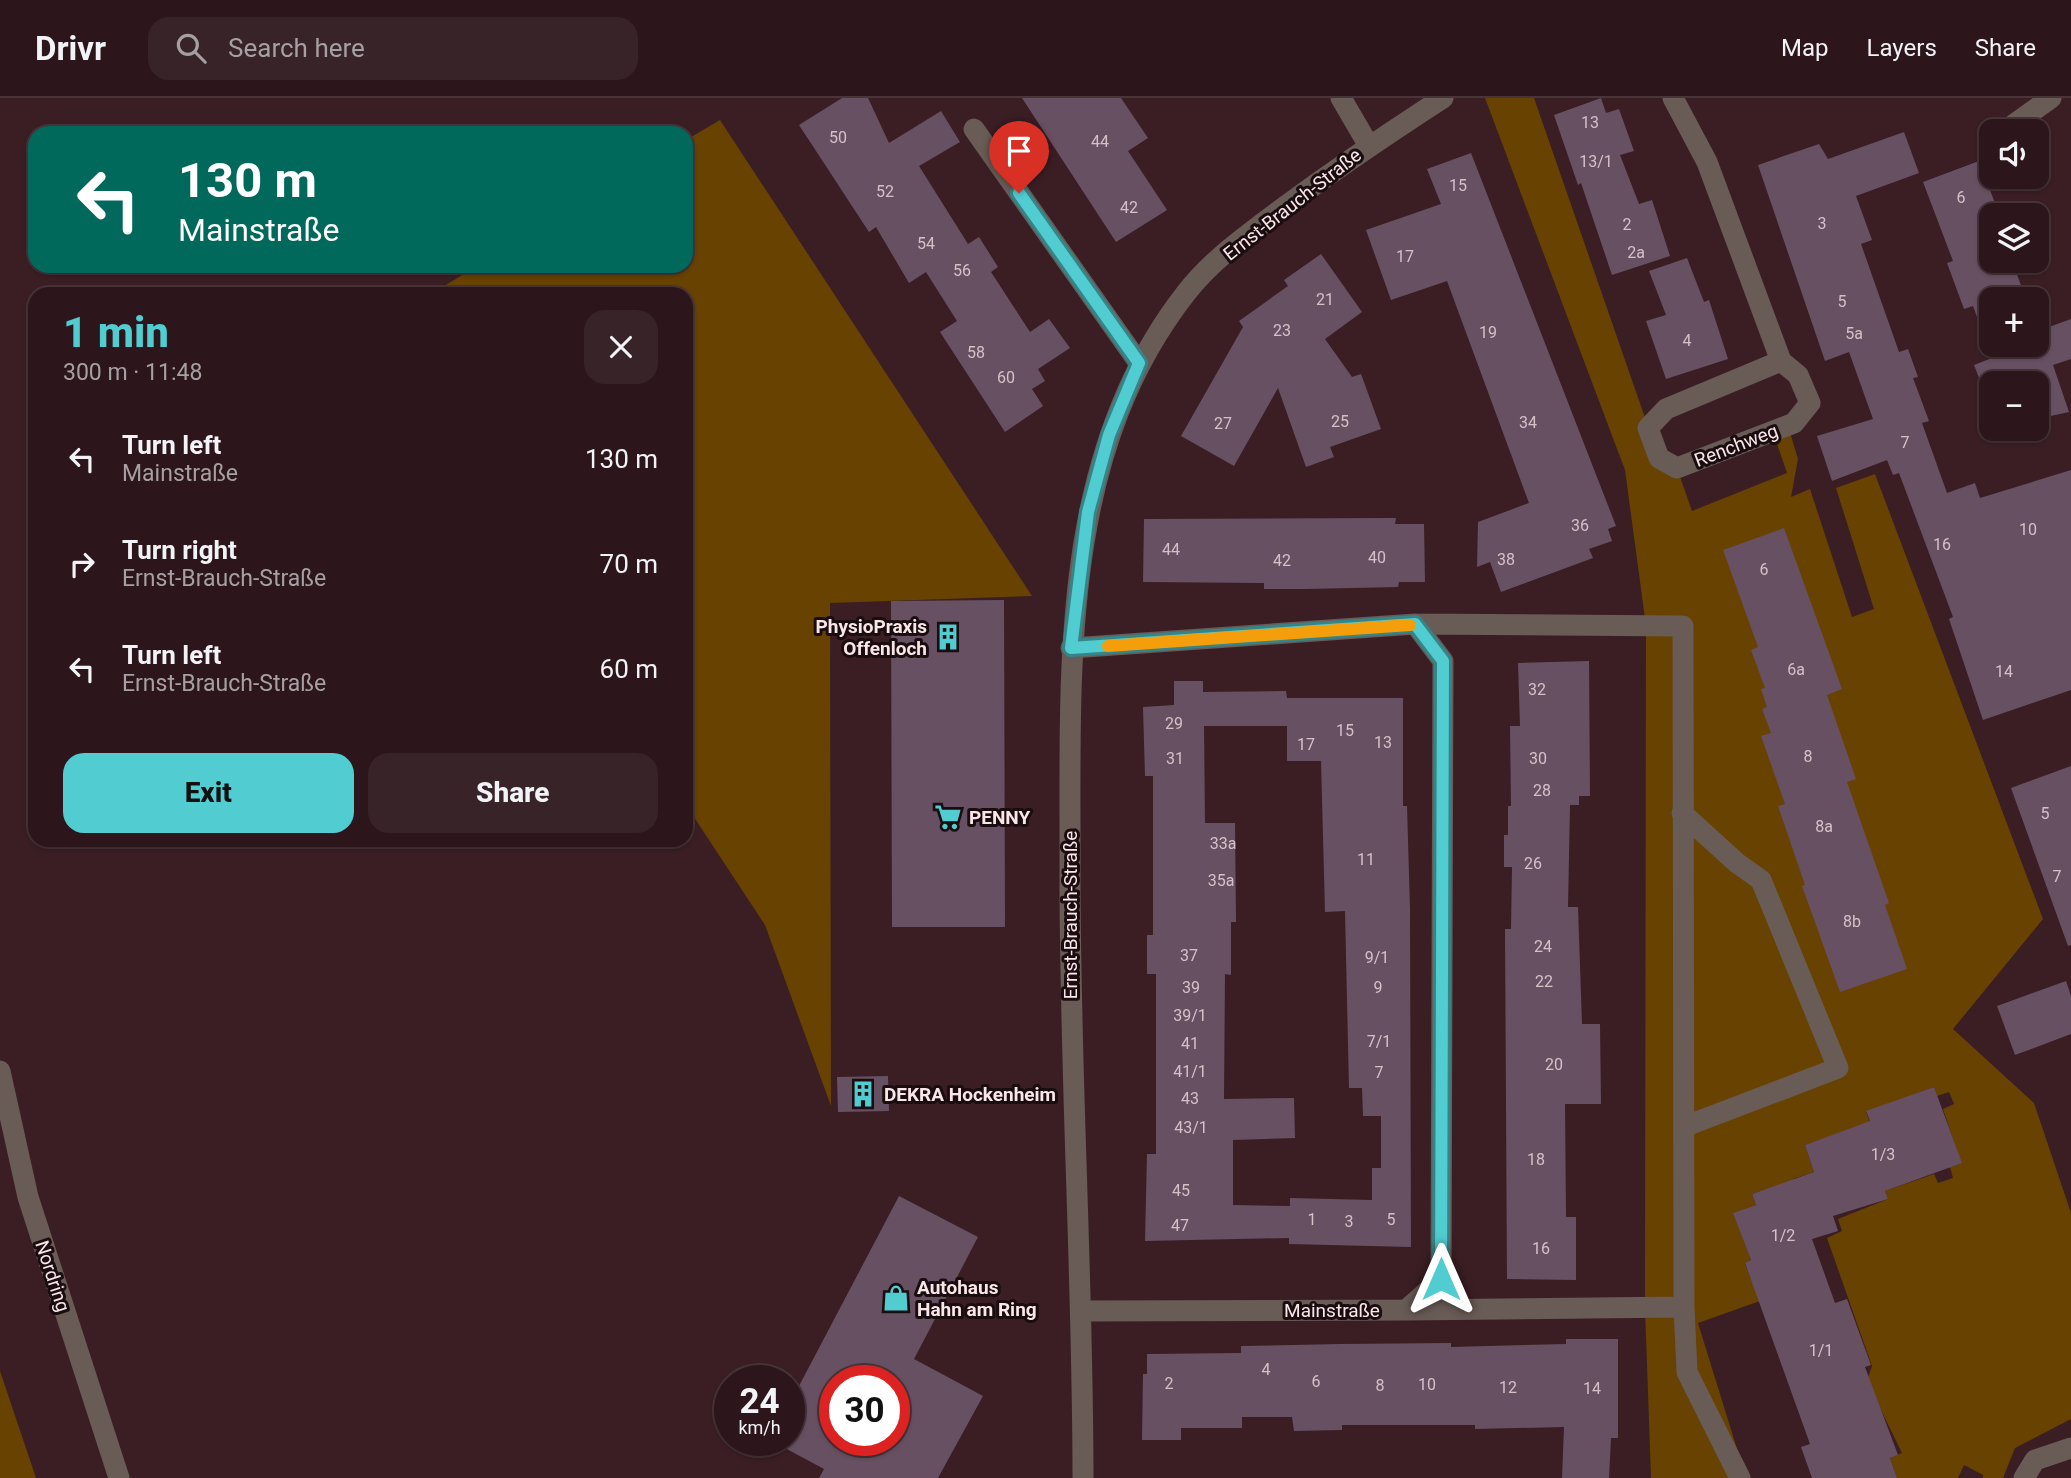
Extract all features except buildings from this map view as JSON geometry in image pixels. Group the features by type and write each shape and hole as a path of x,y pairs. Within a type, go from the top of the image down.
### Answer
{"street":[{"name":"Ernst-Brauch-Straße","path":"1340,98 1369,146"},
{"name":"Ernst-Brauch-Straße","path":"1083,1478 1083,1311 1070,1032 1071,648 1088,512 1109,435 1139,363 1187,290 1245,236 1369,146 1443,98"},
{"name":"Renchweg","path":"1673,98 1707,162 1781,362 1798,375 1810,403 1794,424 1677,468 1659,458 1648,428 1666,408 1781,362"},
{"path":"2021,119 2051,98"},
{"path":"974,129 1139,363"},
{"path":"1071,648 1415,624 1683,626 1683,1064 1686,1126 1684,1307 1687,1372 1741,1478"},
{"name":"Mainstraße","path":"1083,1311 1406,1310 1441,1279 1443,661 1415,624"},
{"path":"1682,813 1737,863 1761,880 1838,1068 1686,1126"},
{"name":"Nordring","path":"0,1070 28,1197 119,1478"},
{"path":"1406,1310 1684,1307"},
{"path":"2024,1478 2035,1460 2071,1448"}],"shaded area":[{"path":"1485,98 1534,98 1659,458 1677,468 1692,511 1787,473 1773,432 1788,426 1798,459 1791,497 1810,489 1852,617 1874,609 1836,488 1875,474 2043,919 1953,1029 2034,1103 2071,1213 2071,1419 2015,1448 2003,1478 1983,1478 1983,1475 1964,1465 1958,1478 1897,1478 1890,1458 1902,1453 1880,1408 1864,1389 1872,1366 1827,1238 1842,1231 1838,1219 1888,1199 1885,1191 1934,1174 1938,1183 1953,1178 1950,1167 1961,1163 1943,1109 1954,1104 1949,1092 1937,1096 1934,1087 1866,1112 1870,1122 1805,1145 1814,1172 1793,1179 1797,1191 1773,1187 1752,1194 1756,1205 1734,1213 1751,1260 1745,1264 1760,1301 1698,1323 1746,1478 1651,1478 1645,1308 1646,626 1625,470"},
{"path":"720,120 1032,596 830,603 831,1106 765,925 693,816 693,287 442,287 466,273 693,273 693,136"},
{"path":"0,1371 36,1478 0,1478"}],"slow traffic":[{"path":"1108,646 1410,625"}],"place":[{"name":"PhysioPraxis Offenloch","path":"948,637"},
{"name":"PENNY","path":"948,817"},
{"name":"DEKRA Hockenheim","path":"863,1094"},
{"name":"Autohaus Hahn am Ring","path":"896,1298"}],"route":[{"path":"1019,193 1139,363 1109,435 1088,512 1071,648 1415,624 1443,661 1441,1279"}]}
